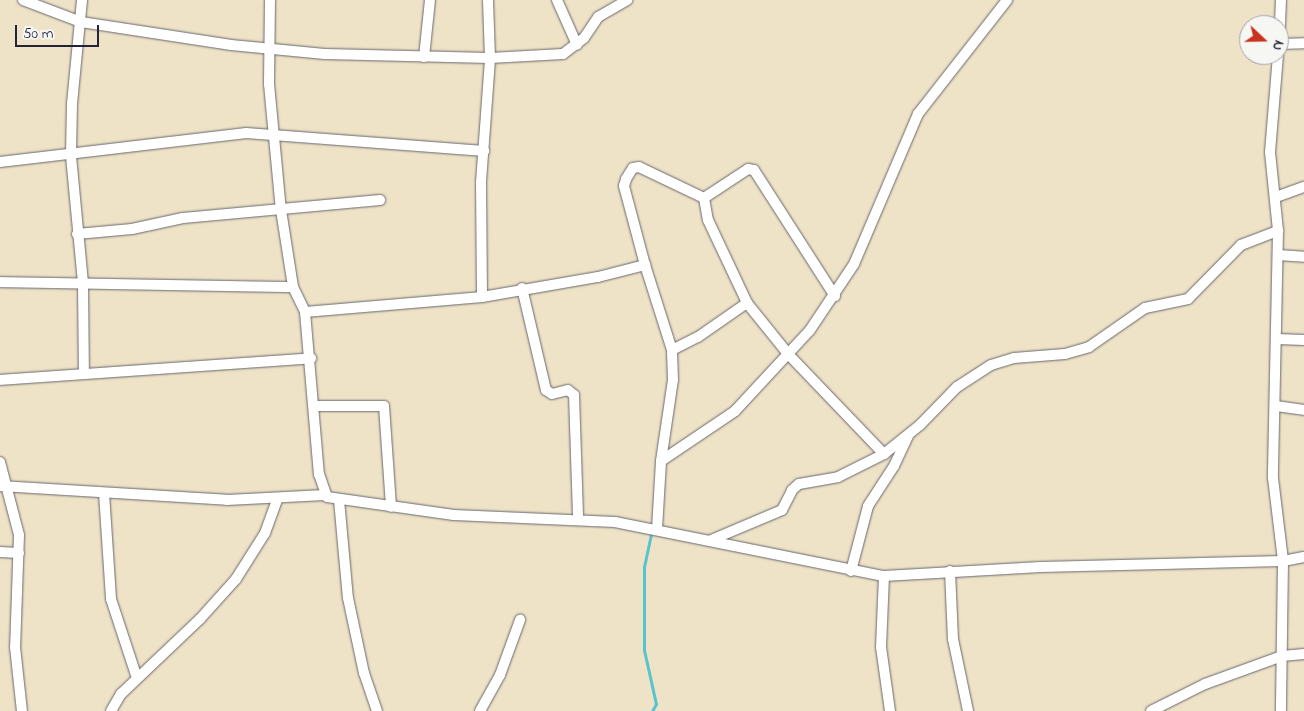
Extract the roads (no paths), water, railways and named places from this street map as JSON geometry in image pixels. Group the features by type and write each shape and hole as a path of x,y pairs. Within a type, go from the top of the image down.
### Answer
{"street":[{"path":"23,0 36,2 82,22 168,37 269,49 424,57 490,58 563,54 577,45 598,17 627,0"},
{"path":"82,0 82,22 72,103 71,156 83,284 84,373"},
{"path":"270,0 269,49 281,210 293,287 305,312 319,474 325,496"},
{"path":"424,57 430,0"},
{"path":"482,297 481,182 490,58 488,0"},
{"path":"557,0 577,45"},
{"path":"661,461 735,411 789,355 834,296 857,258 918,114 1007,0"},
{"path":"1281,0 1281,15"},
{"path":"1289,44 1304,43"},
{"path":"1277,65 1270,152 1278,231 1278,339 1273,478 1283,561 1281,711"},
{"path":"0,162 71,156 246,133 274,133 484,151"},
{"path":"657,529 661,461 673,380 672,350 645,265 624,186 629,172 639,167 704,198"},
{"path":"704,198 748,169 754,170 834,296"},
{"path":"1276,197 1304,188"},
{"path":"704,198 708,220 748,303 789,355 884,454"},
{"path":"77,234 142,228 183,218 380,200"},
{"path":"710,540 782,510 799,484 838,478 884,454 909,435 957,387 990,366 1014,358 1065,354 1089,347 1146,308 1188,299 1241,244 1278,231"},
{"path":"1278,255 1304,257"},
{"path":"305,312 482,297 522,288 598,277 645,265"},
{"path":"0,282 293,287"},
{"path":"522,288 546,390 552,394 568,390 574,395 578,518"},
{"path":"672,350 698,337 748,303"},
{"path":"1278,339 1304,340"},
{"path":"0,380 310,358"},
{"path":"314,406 384,406 391,508"},
{"path":"1276,406 1304,410"},
{"path":"851,571 868,506 894,466 909,435"},
{"path":"0,462 4,486 17,525 19,553 15,647 22,711"},
{"path":"4,486 227,500 325,496 391,508 454,515 578,518 657,529 851,571 884,576 950,571 1283,561 1304,557"},
{"path":"104,492 111,599 137,678"},
{"path":"111,711 121,694 200,619 236,579 265,533 278,498"},
{"path":"339,500 348,598 364,673 377,711"},
{"path":"0,552 19,553"},
{"path":"950,571 953,639 968,711"},
{"path":"884,576 881,647 890,711"},
{"path":"480,711 500,675 520,620"},
{"path":"1151,711 1205,684 1282,656 1304,654"}],"waterway":[{"path":"651,534 644,567 644,650 656,704 652,711"}]}
